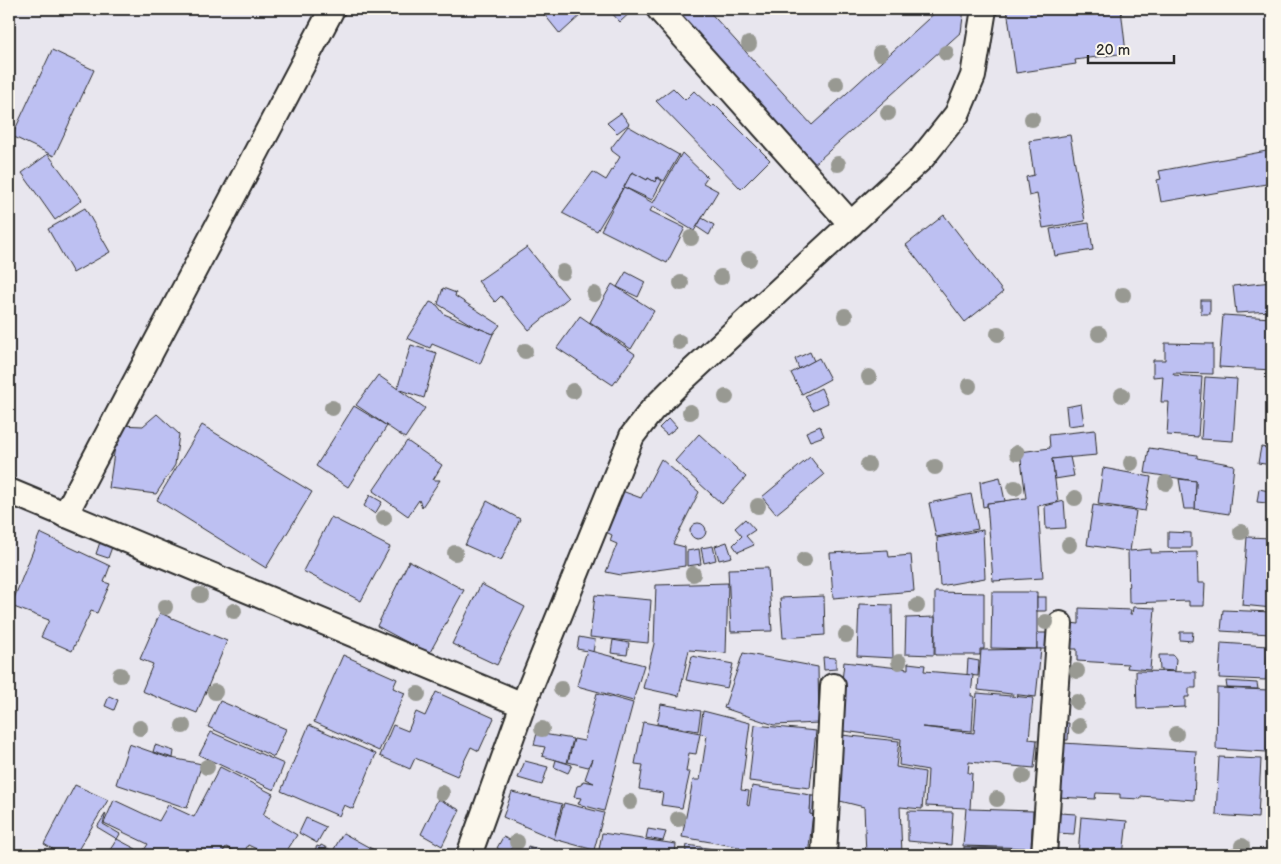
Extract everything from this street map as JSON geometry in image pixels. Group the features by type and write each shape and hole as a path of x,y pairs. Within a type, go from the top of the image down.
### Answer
{"street":[{"path":"65,515 332,9"},
{"path":"659,9 851,224"},
{"path":"468,855 523,705 632,436 652,410 676,386 922,158 957,114 973,76 984,9"},
{"path":"9,491 523,705"},
{"path":"1044,855 1060,624"},
{"path":"824,855 833,686"}],"building":[{"path":"540,9 579,9 583,13 560,34"},
{"path":"608,9 634,9 620,22"},
{"path":"668,9 707,9 812,125 939,9 964,9 961,32 810,168"},
{"path":"1007,9 1121,9 1126,53 1075,60 1076,64 1016,73"},
{"path":"52,50 94,70 54,156 12,136"},
{"path":"673,88 685,100 694,91 711,107 714,104 770,160 741,189 656,101"},
{"path":"621,113 629,124 617,133 607,123"},
{"path":"628,126 679,155 664,181 657,177 655,182 648,178 647,180 632,172 624,187 653,203 682,153 707,177 703,183 718,191 694,231 653,206 650,211 685,228 667,263 601,230 623,188 597,231 562,213 593,172 606,180 620,157 611,148"},
{"path":"1070,135 1085,221 1043,228 1037,194 1029,196 1026,177 1034,175 1029,141"},
{"path":"1272,150 1272,183 1161,202 1157,180 1161,179 1159,171"},
{"path":"48,154 82,200 55,220 22,173"},
{"path":"632,172 647,180 648,178 655,182 657,177 662,181 652,200 624,187"},
{"path":"85,208 110,252 73,273 48,229"},
{"path":"944,215 1003,292 965,322 906,245"},
{"path":"702,218 714,225 709,235 697,227"},
{"path":"1089,223 1093,250 1055,256 1050,229"},
{"path":"527,247 568,298 529,330 501,296 495,302 478,281"},
{"path":"626,272 645,282 638,297 617,287"},
{"path":"1272,282 1272,311 1236,313 1233,286"},
{"path":"612,284 654,311 631,349 590,322"},
{"path":"443,288 456,293 455,296 500,325 493,334 473,326 438,304"},
{"path":"1201,300 1210,300 1210,314 1201,314"},
{"path":"430,302 437,305 444,314 493,334 480,364 432,344 430,348 407,338"},
{"path":"1223,315 1272,318 1272,370 1219,367"},
{"path":"580,316 635,354 613,385 557,348"},
{"path":"1165,343 1213,344 1213,374 1173,373 1174,375 1202,377 1198,437 1167,435 1169,402 1161,402 1163,376 1153,377 1153,360 1165,360"},
{"path":"411,345 437,353 424,398 397,389"},
{"path":"810,352 814,361 799,369 795,359"},
{"path":"819,358 830,379 802,394 791,373"},
{"path":"378,375 425,408 405,438 356,405"},
{"path":"1205,377 1237,379 1233,441 1201,439"},
{"path":"821,388 828,403 813,410 805,396"},
{"path":"1081,404 1084,424 1068,426 1066,407"},
{"path":"354,406 387,426 348,487 316,466"},
{"path":"157,414 179,434 175,465 156,494 109,488 118,425 143,426"},
{"path":"669,418 677,427 667,435 659,428"},
{"path":"202,425 312,492 266,568 157,500"},
{"path":"820,426 824,436 810,441 806,432"},
{"path":"1095,430 1097,455 1052,459 1058,502 1038,506 1043,578 993,581 987,503 1026,498 1020,452 1050,448 1049,435"},
{"path":"699,434 746,477 722,504 675,461"},
{"path":"407,441 442,465 433,480 440,480 422,507 419,500 408,516 373,491"},
{"path":"1261,447 1272,449 1272,465 1258,463"},
{"path":"1149,448 1197,455 1197,458 1234,465 1229,514 1195,509 1196,481 1145,473"},
{"path":"810,457 824,475 776,514 762,497"},
{"path":"1070,457 1074,476 1055,479 1052,459"},
{"path":"661,459 699,492 673,544 685,547 685,566 621,575 606,572 617,544 610,541 612,535 606,532 622,491 641,498"},
{"path":"1103,468 1151,477 1145,511 1098,504"},
{"path":"1000,477 1005,501 987,503 987,506 983,507 980,482"},
{"path":"1179,479 1196,481 1195,509 1184,509"},
{"path":"1259,489 1269,491 1267,503 1257,502"},
{"path":"971,494 978,529 936,537 929,503"},
{"path":"370,495 382,502 375,514 364,506"},
{"path":"487,501 520,519 501,561 465,545"},
{"path":"1064,501 1066,528 1046,529 1045,506"},
{"path":"1093,505 1136,511 1130,551 1151,549 1151,553 1197,552 1198,583 1205,583 1204,606 1189,606 1189,601 1129,603 1128,551 1087,545"},
{"path":"331,517 390,547 361,601 303,571"},
{"path":"745,519 755,530 746,536 754,545 738,552 733,545 742,536 735,528"},
{"path":"698,523 706,531 698,539 690,531"},
{"path":"983,530 985,578 940,586 937,538"},
{"path":"1168,532 1191,533 1191,548 1168,548"},
{"path":"40,533 110,566 104,582 110,584 97,613 91,611 72,651 41,637 49,620 11,606"},
{"path":"1247,537 1272,538 1272,608 1242,605"},
{"path":"100,542 112,547 108,558 96,554"},
{"path":"727,542 732,557 719,560 715,546"},
{"path":"713,546 716,560 704,563 701,548"},
{"path":"699,549 701,564 687,566 687,551"},
{"path":"888,550 889,557 911,555 914,591 833,598 830,553"},
{"path":"409,561 464,590 429,654 377,626"},
{"path":"768,568 772,631 731,632 728,569"},
{"path":"728,583 726,653 689,650 679,696 643,688 654,644 656,585"},
{"path":"481,584 525,607 497,665 452,644"},
{"path":"935,592 984,593 984,649 980,649 980,655 935,655"},
{"path":"992,592 1037,592 1037,649 991,648"},
{"path":"595,595 651,600 648,643 590,637"},
{"path":"824,596 825,635 783,638 780,598"},
{"path":"1037,597 1046,597 1046,611 1037,611"},
{"path":"859,604 892,605 893,658 857,656"},
{"path":"1133,607 1155,608 1150,670 1127,668 1128,664 1077,661 1077,649 1069,649 1070,623 1079,624 1079,608 1131,610 1130,614 1132,614"},
{"path":"1223,610 1272,612 1270,634 1221,631"},
{"path":"160,613 227,641 197,713 142,691 153,664 140,659"},
{"path":"935,617 934,655 905,654 906,618"},
{"path":"1272,629 1272,680 1267,680"},
{"path":"1180,632 1193,632 1192,641 1180,640"},
{"path":"1037,633 1047,633 1048,649 1037,649"},
{"path":"579,637 595,640 593,652 577,649"},
{"path":"613,640 629,643 627,655 611,653"},
{"path":"1221,643 1268,646 1266,680 1219,678"},
{"path":"1041,649 1036,697 978,690 981,650"},
{"path":"587,650 644,665 633,701 577,686"},
{"path":"743,653 818,667 819,723 774,725 724,708"},
{"path":"343,655 397,679 393,688 405,693 379,751 314,722"},
{"path":"1159,655 1173,655 1176,659 1175,671 1160,670"},
{"path":"692,656 733,664 727,688 686,680"},
{"path":"823,657 836,658 836,669 824,670"},
{"path":"968,659 979,661 978,676 967,675"},
{"path":"844,662 908,669 908,663 925,665 924,671 973,675 971,696 974,696 972,731 922,727 974,733 977,693 1033,698 1029,739 1037,740 1034,768 969,762 968,773 972,773 970,809 1033,811 1031,848 963,846 966,808 926,806 928,770 899,765 901,739 837,730"},
{"path":"1136,671 1196,672 1196,688 1189,688 1189,697 1185,697 1185,707 1137,709"},
{"path":"1226,681 1257,683 1258,689 1227,688"},
{"path":"1217,688 1269,690 1267,752 1216,749"},
{"path":"436,692 494,718 479,751 471,747 457,776 415,758 410,769 380,756 393,725 408,731 416,712 425,716"},
{"path":"597,693 633,703 604,811 578,804 581,798 574,797 577,786 581,785 583,781 594,783 585,779 592,759 588,767 568,762 574,739 584,741"},
{"path":"109,696 118,700 114,710 105,706"},
{"path":"220,701 286,729 274,757 208,727"},
{"path":"661,704 701,711 698,731 657,724"},
{"path":"703,711 750,723 741,790 749,791 747,805 749,806 752,786 811,795 810,814 813,814 808,855 769,855 740,851 739,847 682,837 693,780 700,780 707,735 700,734 696,754 689,753 686,772 690,772 682,808 661,805 663,793 639,789 643,765 635,764 643,722 700,733"},
{"path":"1055,723 1069,723 1068,740 1061,740"},
{"path":"309,725 376,754 353,809 344,805 339,816 281,791"},
{"path":"755,725 816,731 810,788 749,781"},
{"path":"211,732 284,764 274,790 199,755"},
{"path":"537,733 573,739 567,763 542,756 545,747 534,745"},
{"path":"841,735 899,741 896,767 925,772 922,809 900,807 902,854 866,855 864,807 836,800"},
{"path":"1063,743 1196,751 1194,800 1141,796 1141,799 1120,798 1120,794 1096,793 1095,799 1057,797 1058,778 1062,778"},
{"path":"129,744 166,757 202,764 187,808 116,784"},
{"path":"155,745 174,751 173,758 153,752"},
{"path":"1219,757 1261,759 1258,818 1216,815"},
{"path":"556,760 572,765 568,773 554,767"},
{"path":"525,761 548,767 542,785 518,778"},
{"path":"220,767 273,794 263,815 297,835 284,855 269,855 248,845 243,855 226,847 221,855 214,853 213,855 141,855 148,844 104,823 114,800 159,821 168,805 194,817"},
{"path":"75,785 108,800 75,855 62,855 44,844"},
{"path":"512,792 562,804 554,839 503,817"},
{"path":"811,796 817,796 815,815 810,814"},
{"path":"438,799 460,810 442,846 421,834"},
{"path":"564,803 604,813 594,850 554,839"},
{"path":"908,811 953,812 951,845 908,841"},
{"path":"106,813 103,824 120,834 117,839 97,827"},
{"path":"1060,813 1076,814 1074,834 1056,833"},
{"path":"1081,817 1127,821 1123,855 1078,855"},
{"path":"306,818 326,827 317,843 299,833"},
{"path":"648,829 666,832 663,841 646,838"},
{"path":"343,833 383,855 312,855 317,846 320,847 321,845 333,851"},
{"path":"602,833 676,844 675,855 598,855"},
{"path":"503,837 515,842 509,855 497,848"},
{"path":"117,839 136,849 132,855 104,855 106,851 108,853"},
{"path":"687,845 741,853 741,855 685,855"},
{"path":"528,846 559,855 526,855"},
{"path":"964,847 1011,848 1011,854 1027,855 964,855"},
{"path":"1232,848 1265,851 1264,855 1231,855"},
{"path":"963,850 964,855 948,855 948,851"}]}
